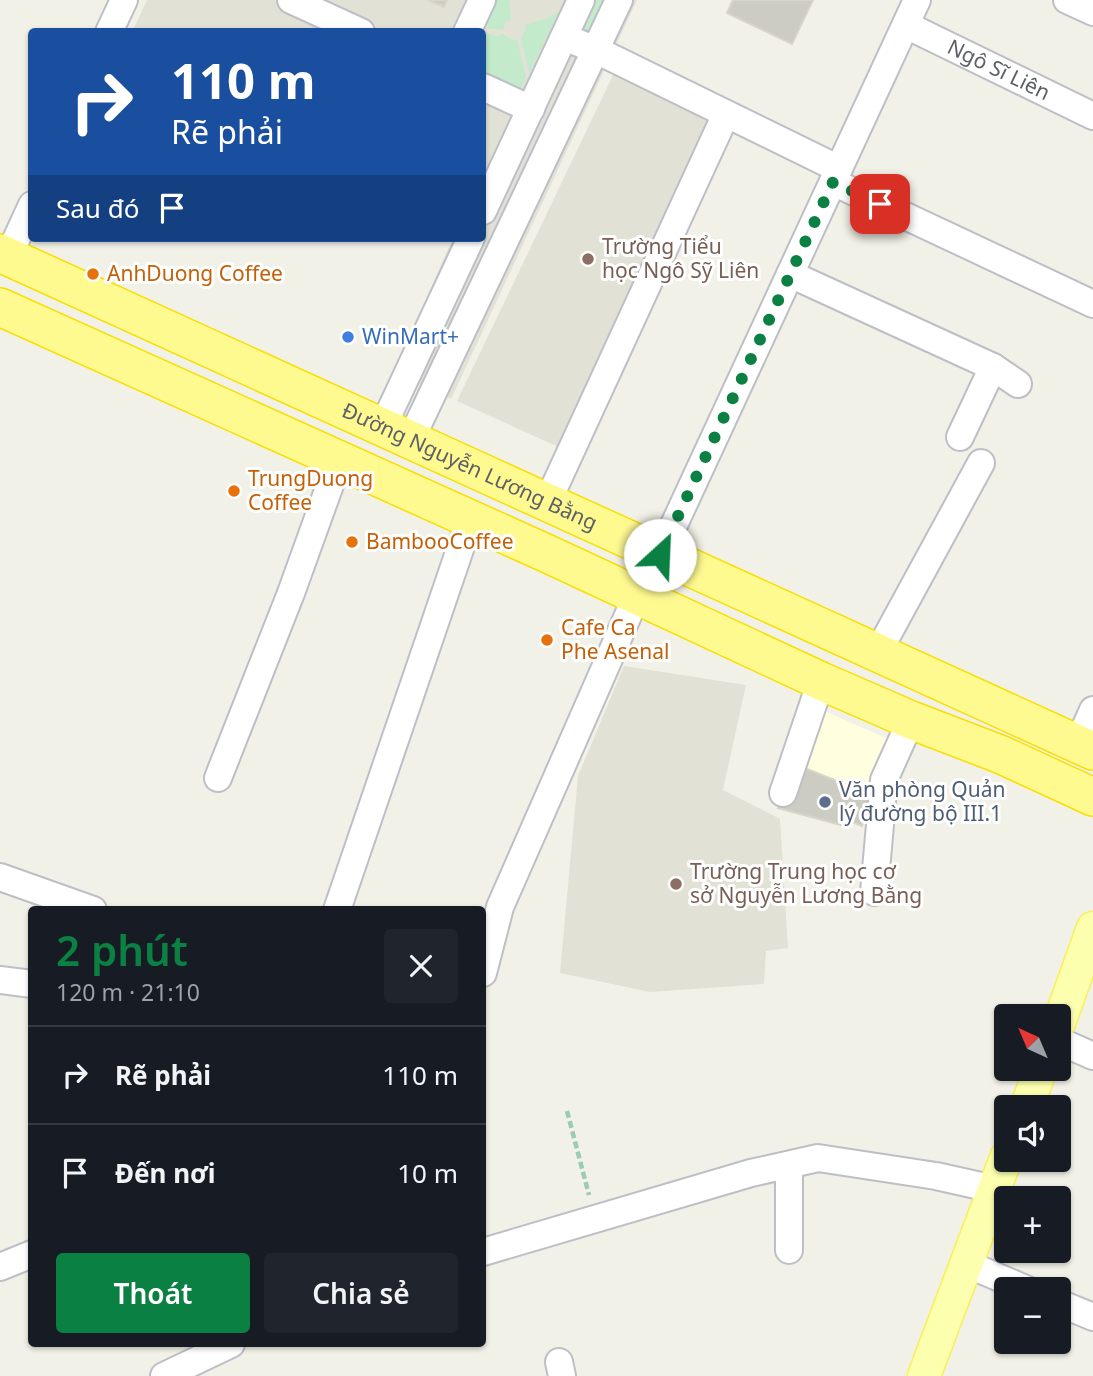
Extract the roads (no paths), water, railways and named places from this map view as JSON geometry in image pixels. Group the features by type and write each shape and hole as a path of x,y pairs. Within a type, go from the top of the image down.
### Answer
{"highway":[{"name":"Đường Nguyễn Lương Bằng","path":"4,255 1086,747"},
{"path":"0,307 821,681 1002,755 1093,797"},
{"path":"382,480 399,433"}],"main road":[{"path":"1066,1004 1093,928"},
{"path":"924,1376 994,1189"}],"street":[{"path":"112,28 124,0"},
{"path":"291,0 351,28"},
{"path":"469,28 482,0"},
{"path":"486,205 581,0"},
{"path":"399,433 620,0"},
{"path":"660,555 917,0"},
{"path":"1067,0 1093,12"},
{"name":"Ngô Sĩ Liên","path":"906,24 1093,116"},
{"path":"564,37 726,114 836,176 1093,304"},
{"path":"486,88 531,109"},
{"path":"547,503 726,114"},
{"path":"4,255 28,212"},
{"path":"399,433 470,242"},
{"path":"790,274 993,367 1018,384"},
{"path":"960,437 993,367"},
{"path":"218,778 291,593 339,460"},
{"path":"877,653 981,463"},
{"path":"338,906 470,520"},
{"path":"486,961 500,907 637,595"},
{"path":"783,793 821,681"},
{"path":"1086,747 1093,710"},
{"path":"874,892 884,780 911,720"},
{"path":"0,877 82,906"},
{"path":"0,980 28,984"},
{"path":"1071,1046 1093,1056"},
{"path":"486,1251 751,1173 818,1158 936,1176 994,1189"},
{"path":"789,1165 789,1250"},
{"path":"0,1267 28,1256"},
{"path":"967,1264 998,1277"},
{"path":"1071,1308 1093,1317"},
{"path":"164,1376 225,1347"}],"place":[{"name":"Trường Tiểu học Ngô Sỹ Liên","path":"588,259"},
{"name":"AnhDuong Coffee","path":"93,274"},
{"name":"WinMart+","path":"348,337"},
{"name":"TrungDuong Coffee","path":"234,491"},
{"name":"BambooCoffee","path":"352,542"},
{"name":"Cafe Ca Phe Asenal","path":"547,640"},
{"name":"Văn phòng Quản lý đường bộ III.1","path":"825,802"},
{"name":"Trường Trung học cơ sở Nguyễn Lương Bằng","path":"676,884"}]}
